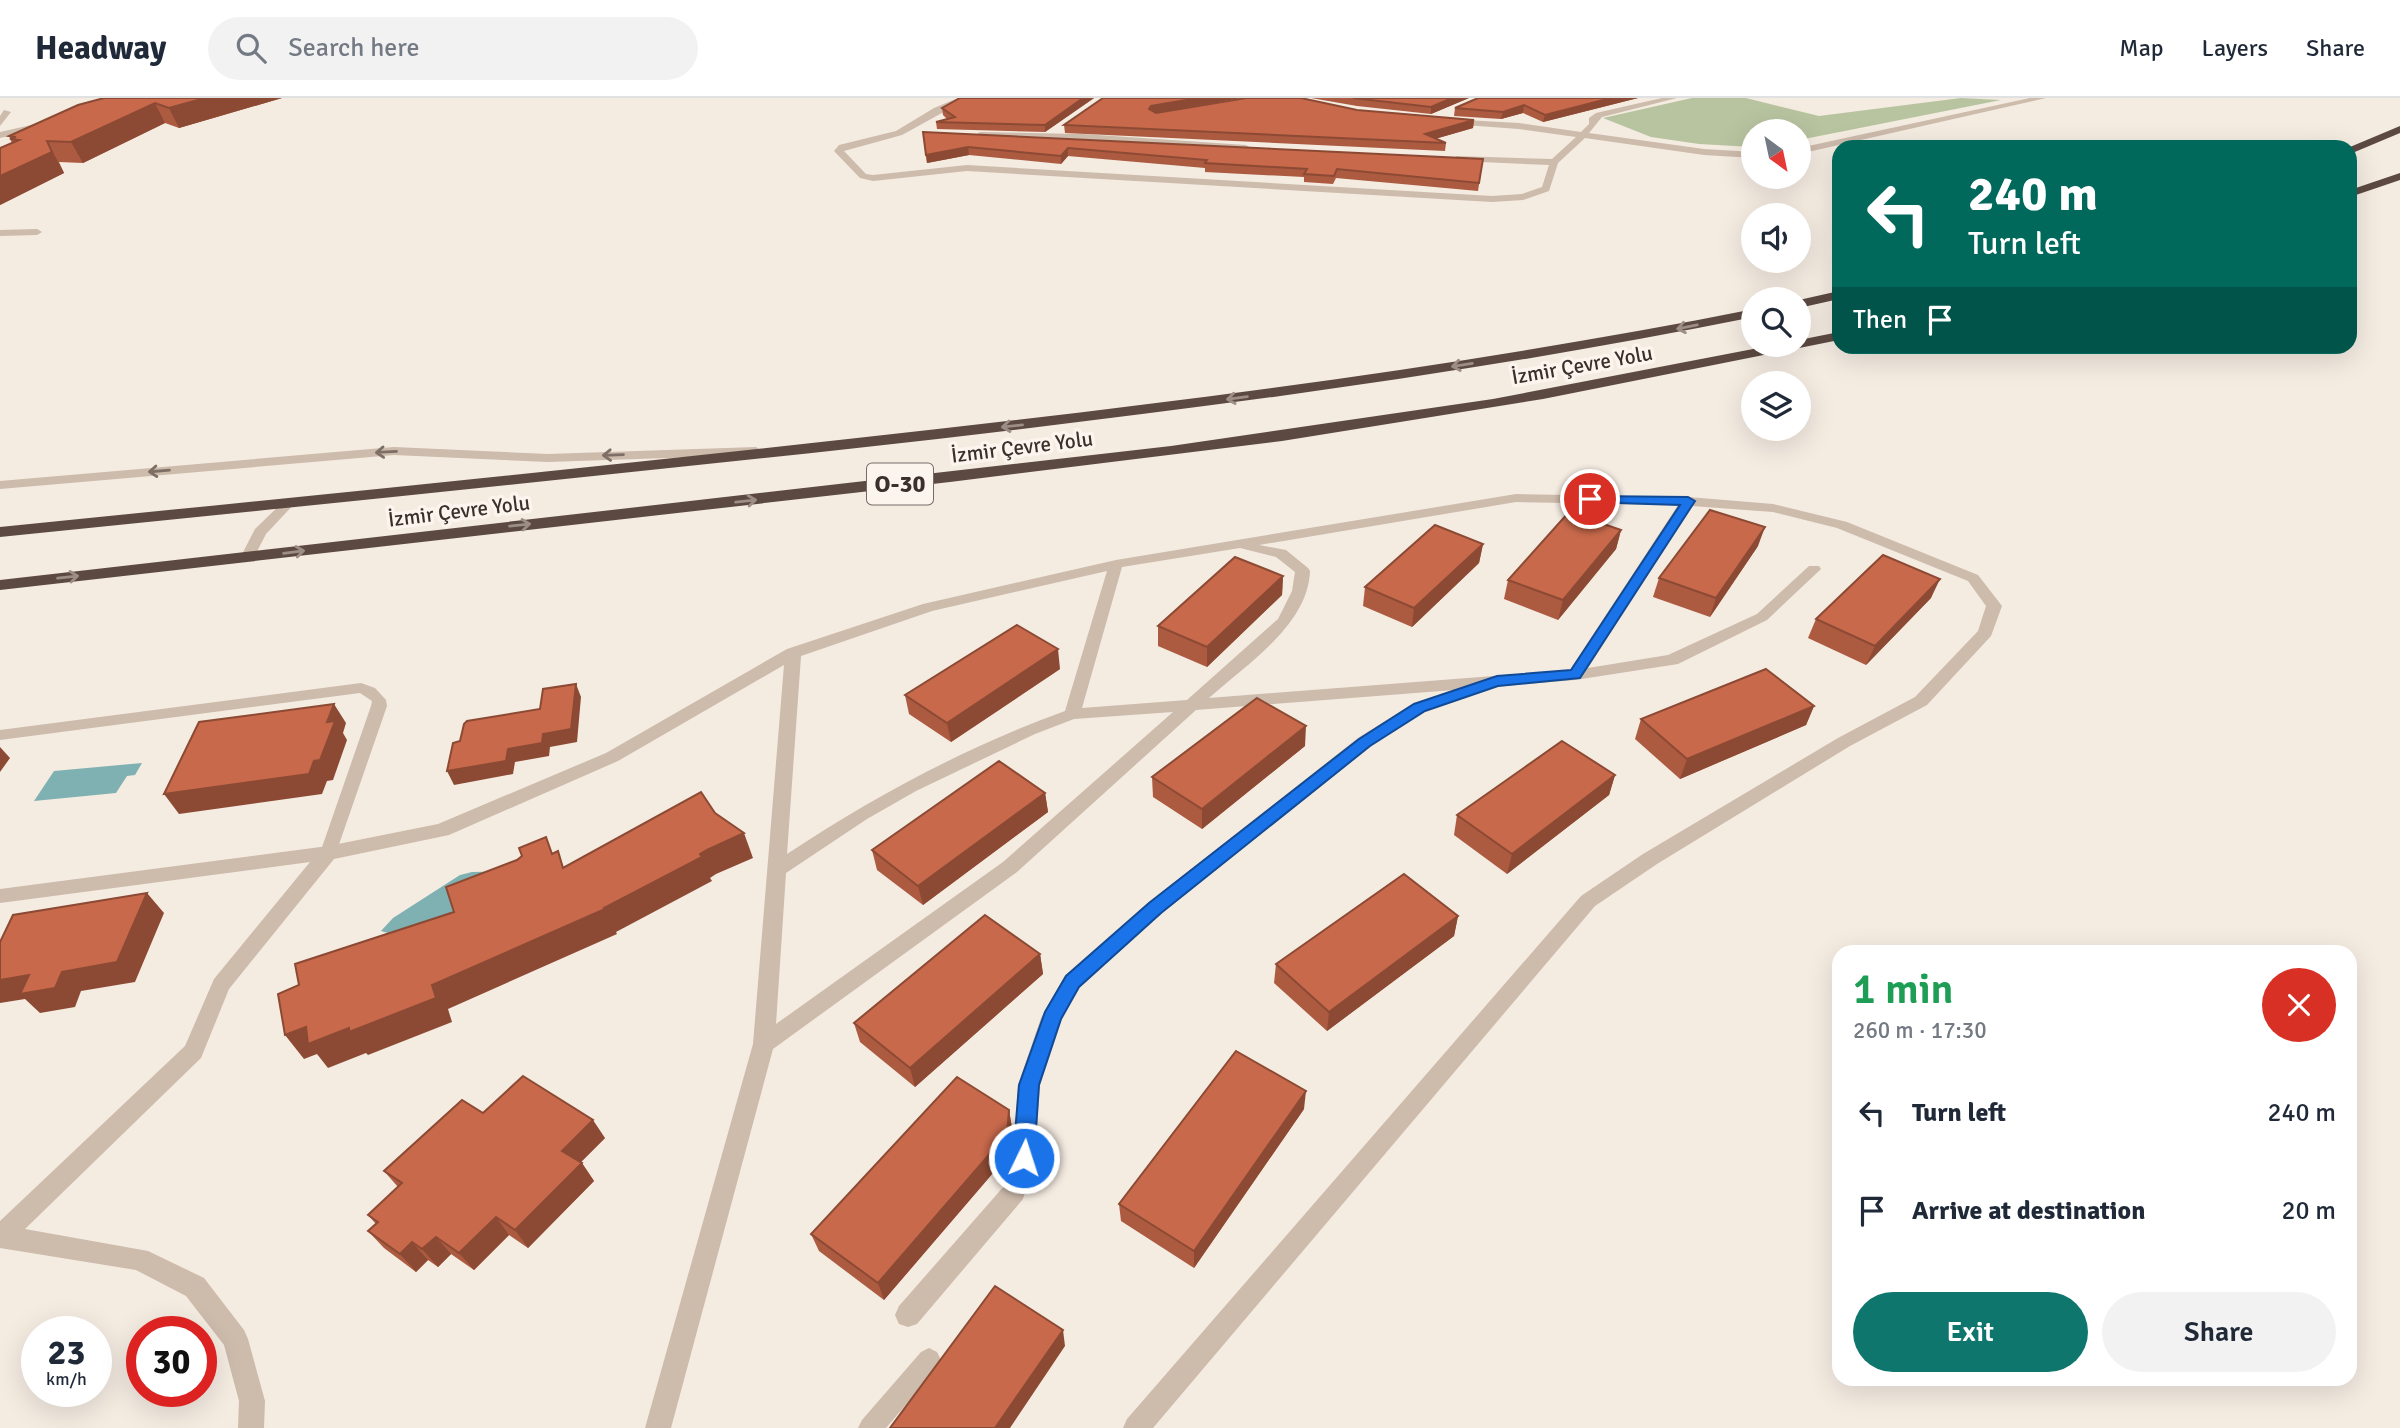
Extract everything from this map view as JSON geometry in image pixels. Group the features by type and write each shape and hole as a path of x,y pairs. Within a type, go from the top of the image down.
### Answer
{"highway":[{"path":"2357,147 2400,120"},
{"path":"2357,148 2400,129"},
{"path":"2357,191 2400,176"},
{"path":"1811,301 1832,297"},
{"name":"İzmir Çevre Yolu","path":"0,532 1155,410 1511,357 1681,329 1741,316"},
{"name":"İzmir Çevre Yolu","path":"1811,341 1832,336"},
{"name":"İzmir Çevre Yolu","path":"0,585 503,526 865,488 1379,422 1598,385 1741,356"}],"street":[{"path":"899,133 937,110 965,98"},
{"path":"926,134 899,133 842,146 839,151 863,176 873,178 967,168 1492,199 1523,197 1546,189 1554,162 1585,134 1593,125 1592,120 1599,115 1673,98"},
{"path":"2009,98 2025,102"},
{"path":"1846,140 2042,98"},
{"path":"1458,109 1445,118 1585,134 1704,152 1741,154"},
{"path":"0,122 7,112"},
{"path":"1049,137 1068,123"},
{"path":"0,135 46,124 61,124"},
{"path":"967,135 1258,148"},
{"path":"1811,147 1832,143"},
{"path":"1446,158 1554,162"},
{"path":"0,233 37,232"},
{"path":"0,896 328,853 442,830 600,762 793,653 928,607 1116,564 1516,498 1688,501 1773,508 1842,525 1973,578 1994,606 1985,633 1921,701 1844,741 1684,838 1588,901 1136,1428"},
{"path":"1575,675 1688,501"},
{"path":"764,1044 1010,867 1187,705 1284,622 1303,583 1303,571 1280,554 1229,545"},
{"path":"1072,714 1116,564"},
{"path":"777,870 861,814 910,787 1029,730 1072,714 1575,675 1672,660 1762,617 1814,569"},
{"path":"657,1428 764,1044 793,653"},
{"path":"908,1315 1015,1191 1024,1158 1029,1085 1052,1018 1072,982 1155,908 1364,743 1420,708 1497,681"},
{"path":"0,1237 192,1052 221,985 328,853"},
{"path":"0,1237 139,1259 195,1287 235,1339 252,1401 251,1428"}],"lane":[{"path":"0,485 394,451 548,458 804,449"},
{"path":"247,558 260,532 290,502"},
{"path":"0,735 361,688 370,691 376,695 379,706 328,853"},
{"path":"870,1428 929,1360"}],"green space":[{"path":"1692,98 1746,98 1819,116 1961,98 2001,100 1811,138 1811,119 1741,119 1741,146 1651,137 1603,118"}],"water":[{"path":"142,763 135,775 127,776 116,793 34,801 54,771"},
{"path":"525,871 528,884 395,935 381,931 393,918 460,875 472,872"}],"building":[{"path":"104,98 205,98 169,108 155,103 71,142 47,141 52,152 0,176 0,148 19,140 10,139 16,137 9,136 78,105"},
{"path":"960,98 1083,98 1045,125 936,122 955,117 942,108"},
{"path":"1103,98 1198,98 1151,106 1149,109 1156,113 1246,98 1301,98 1357,110 1474,120 1425,134 1446,143 1064,125"},
{"path":"1353,98 1452,98 1431,107"},
{"path":"1478,98 1611,98 1545,115 1524,105 1503,112 1455,108"},
{"path":"923,132 1483,159 1479,183 1337,169 1334,176 1304,174 1307,169 1205,163 1207,160 1068,148 1061,156 968,147 926,155"},
{"path":"1710,510 1765,527 1716,598 1659,578"},
{"path":"1569,512 1621,530 1563,600 1508,580"},
{"path":"1435,525 1483,544 1414,608 1365,587"},
{"path":"1883,555 1940,579 1875,646 1816,619"},
{"path":"1235,557 1283,576 1207,647 1158,626"},
{"path":"1017,625 1058,649 947,723 905,695"},
{"path":"1766,669 1814,706 1687,759 1641,719"},
{"path":"576,684 571,729 543,734 542,743 508,749 506,761 447,771 453,743 460,741 467,721 540,709 543,689"},
{"path":"1257,698 1306,726 1202,809 1152,777"},
{"path":"334,704 327,722 335,721 320,760 314,761 309,774 164,794 199,722"},
{"path":"1562,741 1615,775 1512,854 1457,815"},
{"path":"999,761 1045,793 918,886 872,850"},
{"path":"701,792 715,813 744,833 707,850 700,854 702,857 605,909 432,985 436,998 349,1032 349,1028 308,1044 306,1027 285,1035 278,994 299,985 295,964 454,912 446,887 517,860 522,856 519,848 546,837 552,854 558,851 563,868"},
{"path":"1404,874 1458,916 1329,1012 1276,964"},
{"path":"147,893 117,962 62,972 55,988 20,994 29,975 0,980 0,942 13,915"},
{"path":"985,915 1040,954 910,1068 854,1023"},
{"path":"1236,1051 1306,1091 1194,1251 1119,1204"},
{"path":"523,1076 593,1120 562,1151 582,1163 515,1230 496,1217 459,1253 436,1237 422,1249 412,1242 400,1254 368,1231 378,1222 368,1215 402,1183 384,1171 462,1100 483,1113"},
{"path":"957,1077 1009,1110 1007,1134 878,1283 811,1234"},
{"path":"995,1286 1063,1330 995,1428 890,1428"}],"route":[{"path":"1024,1158 1029,1085 1052,1018 1072,982 1155,908 1364,743 1420,708 1497,681 1575,675 1688,501 1590,499"}]}
